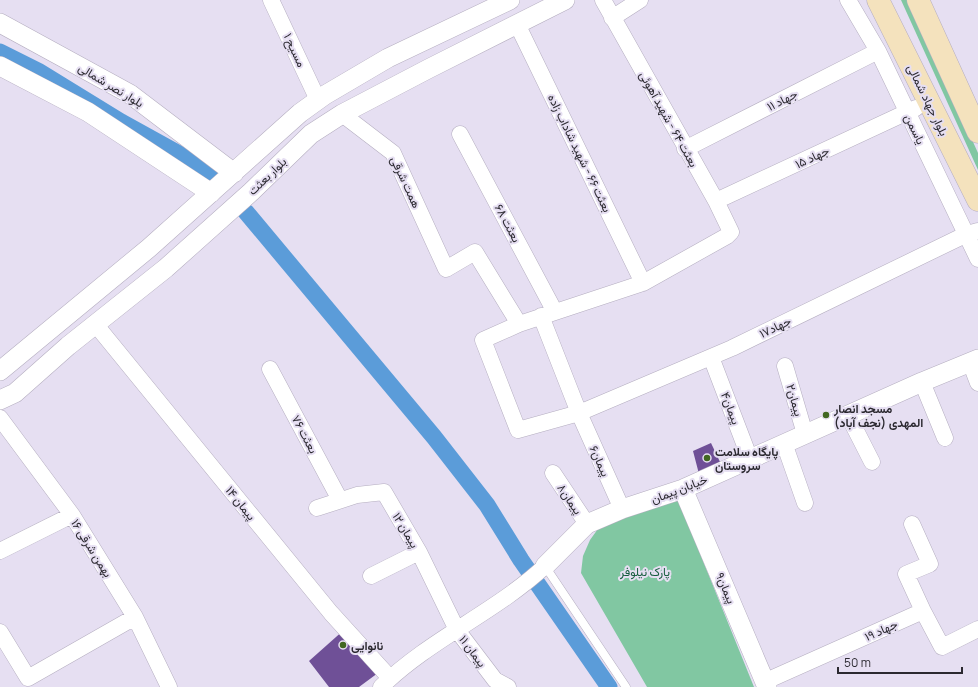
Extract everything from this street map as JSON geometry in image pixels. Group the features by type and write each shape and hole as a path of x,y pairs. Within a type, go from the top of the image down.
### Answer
{"main road":[{"name":"بلوار جهاد شمالی","path":"878,0 978,200"},
{"path":"918,0 976,120"}],"street":[{"name":"مسیح ۱","path":"271,0 318,100"},
{"name":"بلوار بعثت","path":"0,371 149,248 300,113 318,100 388,58 510,0"},
{"name":"بلوار بعثت","path":"0,400 15,393 68,346 96,325 171,263 251,192 310,134 342,114 565,0"},
{"name":"بعثت ۶۴ - شهید آهوئی","path":"603,0 685,149 716,201 731,232 727,236 643,283"},
{"path":"612,18 640,0"},
{"name":"یاسمن","path":"848,0 878,51 908,112 972,232 978,259"},
{"name":"بلوار نصر شمالی","path":"0,23 130,94 234,172"},
{"name":"بعثت ۶۶ - شهید شاداب زاده","path":"517,24 643,283"},
{"name":"جهاد ۱۱","path":"685,149 878,51"},
{"path":"0,66 88,112 211,193"},
{"name":"جهاد ۱۵","path":"716,201 929,102"},
{"name":"همت شرقی","path":"342,114 393,153 446,269 475,252 519,324"},
{"name":"بعثت ۶۸","path":"460,134 548,314 579,413"},
{"name":"جهاد۱۷","path":"519,324 483,340 518,430 579,413 711,357 972,232"},
{"path":"519,324 643,283"},
{"name":"پیمان ۱۴","path":"96,325 331,613 385,683"},
{"name":"پیمان۴","path":"711,357 750,459"},
{"path":"974,361 978,382"},
{"name":"خیابان پیمان","path":"542,569 587,524 622,509 683,489 922,382 974,361"},
{"name":"پیمان۲","path":"785,366 805,434"},
{"name":"بعثت ۷۶","path":"270,369 340,500"},
{"path":"922,382 945,438"},
{"name":"پیمان۶","path":"579,413 622,509"},
{"path":"848,415 872,462"},
{"name":"بهمن شرقی ۱۶","path":"0,418 72,515 135,617 169,687"},
{"path":"784,444 805,503"},
{"name":"پیمان۸","path":"553,473 587,524"},
{"name":"پیمان۹","path":"683,489 766,684"},
{"name":"پیمان ۱۲","path":"317,508 357,495 384,492 419,552 457,630"},
{"path":"0,550 72,515"},
{"path":"912,524 930,564 906,574 942,647 978,629"},
{"path":"371,576 419,552"},
{"path":"385,683 457,630 520,588 542,569"},
{"name":"جهاد ۱۹","path":"766,684 923,611"},
{"path":"0,632 28,678 135,617"},
{"name":"پیمان ۱۱","path":"457,630 495,680 508,687"}],"lane":[{"path":"542,569 626,687"}],"green space":[{"path":"901,0 909,0 978,153 978,170"},
{"name":"پارک نیلوفر","path":"678,499 754,687 647,687 581,573 583,556 590,540 600,526"}],"building":[{"name":"پایگاه سلامت سروستان","path":"711,443 721,464 699,474 693,451"},
{"name":"نانوایی","path":"345,629 382,670 359,687 329,687 309,661"}],"waterway":[{"path":"0,52 38,71 121,122 197,164 221,184"},
{"path":"246,212 434,437 487,505 521,560 609,687"}],"place":[{"name":"مسجد انصار المهدی (نجف آباد)","path":"826,415"},
{"name":"پایگاه سلامت سروستان","path":"707,458"},
{"name":"نانوایی","path":"343,645"}]}
